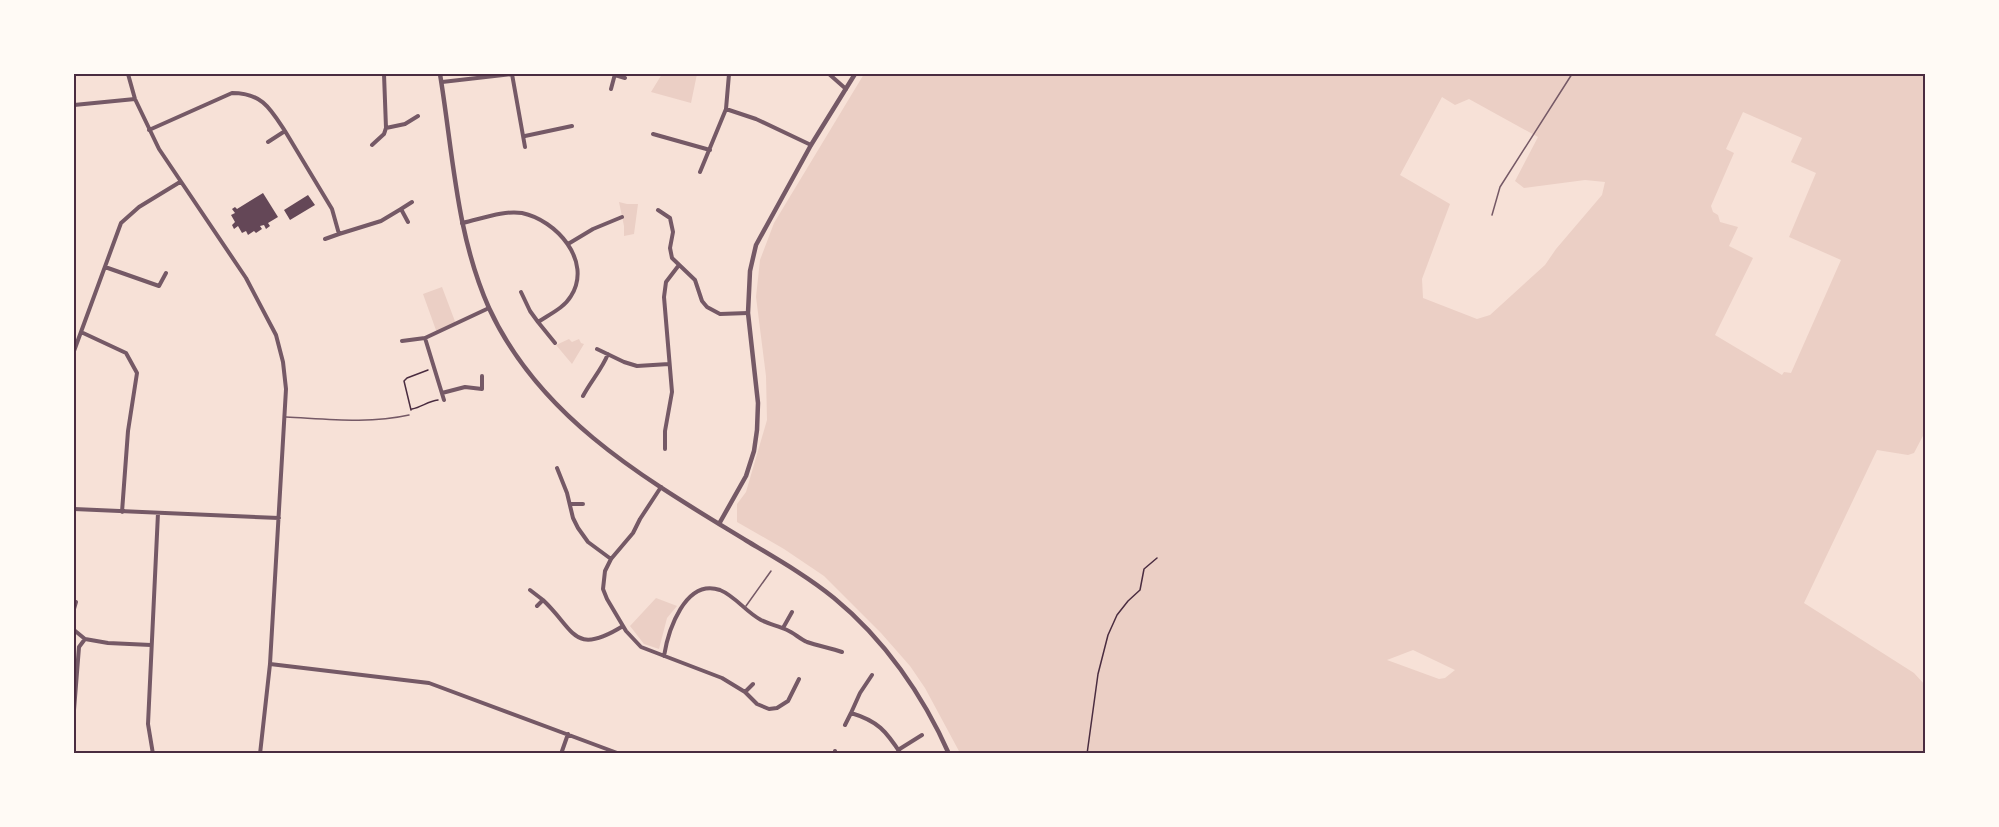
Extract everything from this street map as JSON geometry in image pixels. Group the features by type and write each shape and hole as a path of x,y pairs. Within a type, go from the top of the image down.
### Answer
{"street":[{"path":"128,74 135,99 149,130 180,182 193,197 246,278 276,335 283,362 286,389 285,417 270,664 260,753"},
{"path":"372,145 384,134 386,128 384,74"},
{"path":"440,74 462,223 470,256 489,308 517,355 556,404 600,446 719,524 792,567 835,598 894,661 908,680 949,753"},
{"path":"442,82 513,74 525,147"},
{"path":"610,89 615,74 625,78"},
{"path":"700,172 726,109 729,74"},
{"path":"829,74 846,89"},
{"path":"719,524 746,476 754,451 757,430 759,403 748,313 750,271 756,245 811,145 855,74"},
{"path":"149,130 232,93 255,96 272,109 332,209 339,234"},
{"path":"74,105 135,99"},
{"path":"726,109 756,119 811,145"},
{"path":"386,128 405,124 418,116"},
{"path":"525,136 572,126"},
{"path":"268,142 285,131"},
{"path":"653,134 710,150"},
{"path":"74,351 122,223 128,216 180,182"},
{"path":"325,239 374,223 412,202"},
{"path":"401,209 408,222"},
{"path":"658,210 670,218 673,232 670,248 672,258 695,280 702,301 707,307 720,314 748,313"},
{"path":"462,223 502,213 523,213 543,221 568,244 577,270 576,285 571,297 564,305 538,322"},
{"path":"568,244 593,229 622,217"},
{"path":"665,449 665,431 672,392 664,297 666,282 679,265"},
{"path":"105,267 159,286 166,273"},
{"path":"520,292 530,311 555,343"},
{"path":"402,341 424,338 489,308"},
{"path":"81,332 126,353 137,373 128,431 122,512"},
{"path":"424,338 444,400"},
{"path":"597,349 637,366 669,364"},
{"path":"584,396 608,354"},
{"path":"442,393 465,387 482,389 482,376"},
{"path":"557,468 573,518 588,543 611,559"},
{"path":"661,487 633,533 611,559 605,571 603,589 632,639 641,647 726,680 745,692 757,704 769,709 777,708 788,701 799,679"},
{"path":"570,504 583,504"},
{"path":"74,509 279,518"},
{"path":"153,753 148,724 158,513"},
{"path":"664,656 666,640 673,622 688,598 706,589 719,590 758,619 790,631 805,642 842,652"},
{"path":"530,590 555,610 567,628 582,639 602,639 623,626"},
{"path":"537,606 543,600"},
{"path":"74,609 76,602"},
{"path":"783,628 792,612"},
{"path":"74,630 85,639 108,643 151,645"},
{"path":"74,710 79,647 85,639"},
{"path":"270,664 429,683 620,753"},
{"path":"845,725 860,693 872,675"},
{"path":"745,692 753,684"},
{"path":"851,712 875,722 899,752 922,735"},
{"path":"561,753 568,734"}],"lane":[{"path":"1492,215 1500,187 1572,74"},
{"path":"285,417 356,420 392,419 409,415"},
{"path":"744,609 771,571"}],"path":[{"path":"409,415 411,410 404,381 434,368"},
{"path":"411,410 430,401 444,400"},
{"path":"1087,753 1098,674 1107,634 1117,615 1140,590 1144,569 1157,558"}],"shaded area":[{"path":"662,74 697,74 691,103 651,92"},
{"path":"864,74 1925,74 1925,432 1914,453 1908,455 1877,450 1804,603 1914,673 1925,685 1925,753 960,753 925,688 910,666 881,633 824,576 784,549 737,522 737,504 746,492 767,420 766,376 756,297 760,260 774,223","holes":["1442,97 1455,105 1469,99 1538,137 1515,181 1524,188 1585,180 1605,182 1602,195 1545,265 1490,315 1477,319 1423,298 1422,279 1450,204 1400,175","1743,112 1802,138 1791,162 1816,173 1789,237 1841,260 1791,373 1784,372 1782,375 1715,335 1753,258 1729,246 1738,227 1720,222 1711,206 1734,153 1726,149","1413,650 1455,670 1445,678 1439,679 1387,660"]},
{"path":"619,202 638,204 634,234 624,236"},
{"path":"442,287 456,324 437,333 423,294"},
{"path":"569,339 572,342 579,339 584,344 572,364 556,345"},
{"path":"656,598 677,606 667,618 659,649 644,644 630,626"}],"building":[{"path":"263,193 278,217 268,223 270,226 266,229 264,225 260,226 262,229 256,233 254,231 248,235 246,231 242,233 238,226 234,229 232,225 235,222 231,215 235,213 232,209 235,207 237,209"},
{"path":"308,195 315,205 290,220 284,210"}]}
